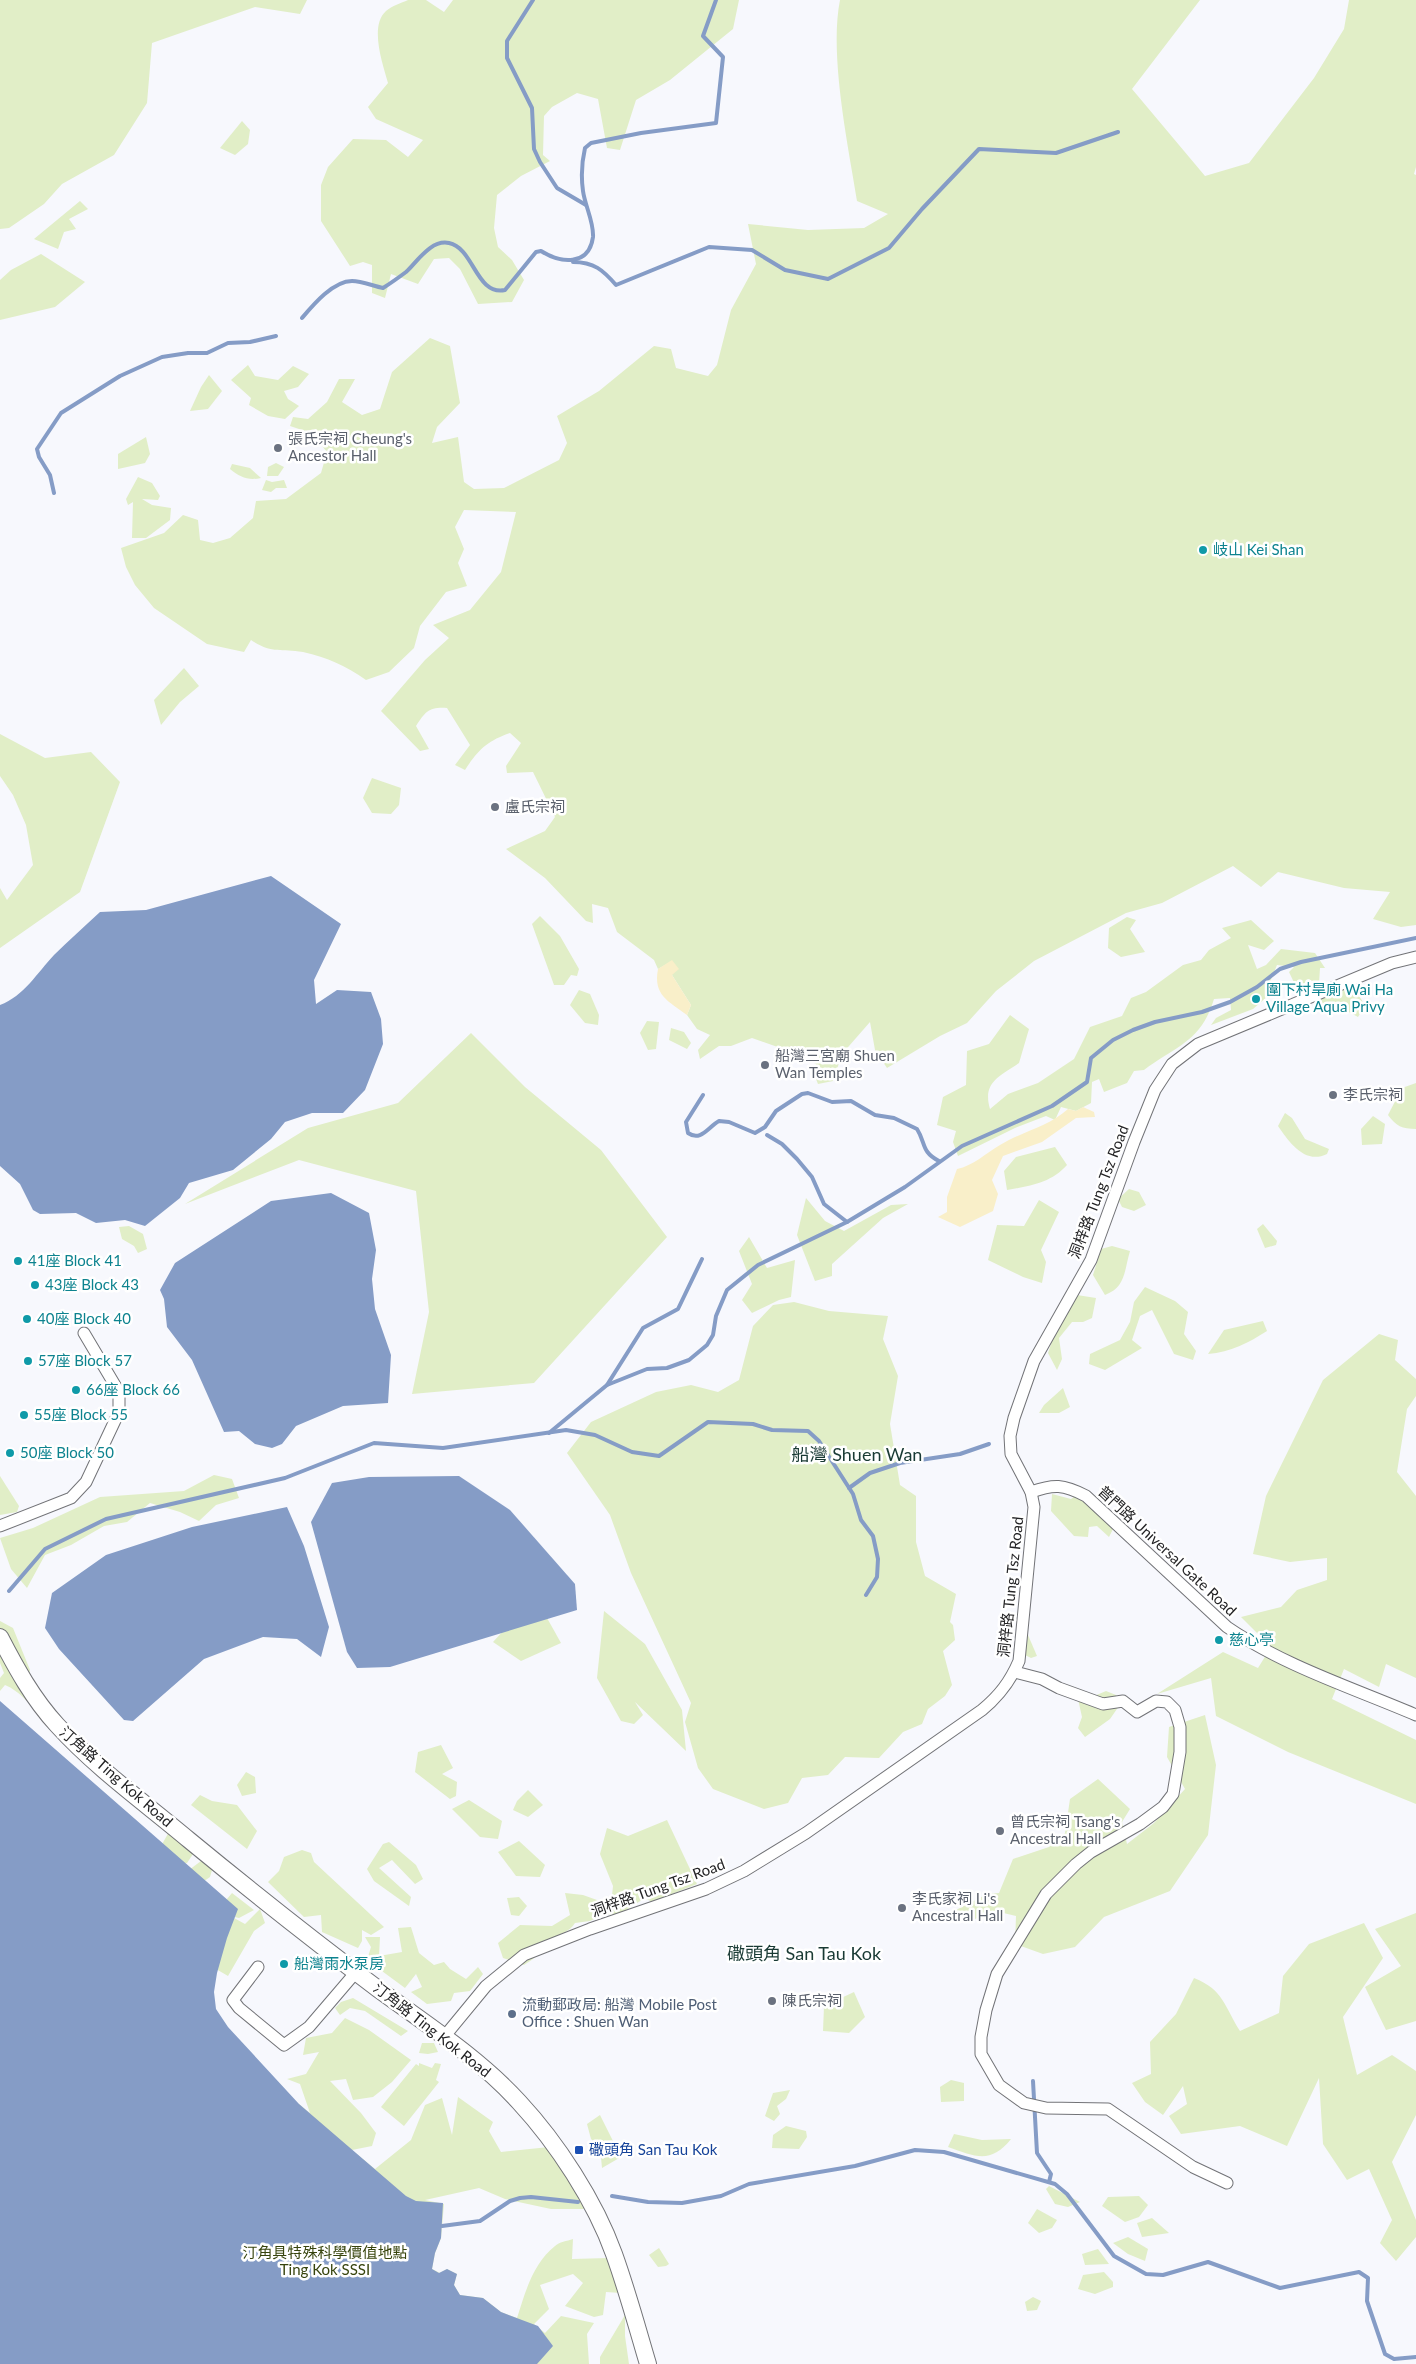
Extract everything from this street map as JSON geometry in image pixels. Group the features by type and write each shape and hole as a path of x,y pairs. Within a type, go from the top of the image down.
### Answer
{"main road":[{"name":"汀角路 Ting Kok Road","path":"0,1637 22,1680 57,1726 109,1774 274,1910 444,2037 519,2102 550,2141 585,2194 614,2254 648,2364"}],"street":[{"name":"洞梓路 Tung Tsz Road","path":"444,2037 486,1986 524,1955 690,1895 744,1871 806,1833 982,1710 1001,1693 1015,1672 1022,1646 1034,1507 1031,1492 1011,1454 1010,1436 1014,1418 1034,1361 1091,1260 1155,1090 1172,1064 1198,1044 1392,963 1416,957"},
{"path":"0,1526 71,1498 86,1482 119,1412 119,1392 84,1333"},
{"name":"普門路 Universal Gate Road","path":"1031,1492 1053,1484 1074,1490 1086,1496 1227,1627 1248,1641 1279,1657 1416,1716"},
{"path":"1015,1672 1042,1679 1059,1688 1103,1704 1123,1701 1137,1712 1156,1701 1167,1702 1175,1710 1180,1727 1178,1777 1173,1794 1163,1807 1140,1824 1091,1852 1046,1894 997,1974 982,2028 981,2054 999,2085 1011,2096 1037,2107 1108,2109 1193,2167 1226,2183"},
{"path":"258,1967 235,1995 234,2000 239,2008 284,2045 309,2027 356,1972"}],"green space":[{"path":"0,0 307,0 300,14 255,7 152,43 147,103 114,155 62,184 44,204 9,228 0,229"},
{"path":"408,0 426,0 444,12 453,0 739,0 733,29 670,80 636,100 620,150 607,148 598,99 577,93 552,107 544,116 543,155 550,161 521,176 497,195 494,228 498,247 512,260 524,280 512,302 478,304 460,269 449,258 434,259 418,284 391,274 385,298 372,293 372,265 363,262 350,266 321,221 321,185 328,167 353,139 386,140 408,157 423,140 376,119 368,107 388,83 379,46 378,26 388,9"},
{"path":"840,0 1200,0 1132,89 1205,176 1249,163 1314,78 1344,29 1349,0 1416,0 1416,167 1414,174 1416,175 1416,925 1401,927 1373,919 1390,892 1344,888 1278,872 1261,887 1233,866 1162,903 1126,913 1034,961 996,991 967,1023 940,1036 887,1068 875,1050 870,1022 842,1054 833,1081 818,1084 814,1074 816,1064 789,1051 752,1038 731,1046 719,1046 700,1059 698,1050 710,1035 697,1029 687,1015 691,1005 672,975 672,961 658,969 654,960 617,932 608,908 592,904 593,923 586,921 545,878 506,849 545,831 555,817 533,772 507,773 506,766 521,743 510,733 495,739 474,757 465,770 455,765 470,745 447,708 436,708 428,711 416,726 429,749 420,751 381,711 425,660 449,638 433,625 470,610 501,572 516,512 464,510 455,527 464,549 458,563 467,586 446,592 420,626 414,648 389,672 366,680 351,670 328,660 303,652 271,649 251,640 244,652 207,644 154,608 135,585 126,567 121,548 164,533 183,515 198,520 200,540 213,543 230,538 253,518 256,501 286,499 321,473 327,452 311,433 290,426 293,417 308,419 327,402 339,379 355,379 342,402 362,415 380,409 392,372 430,338 450,346 460,403 437,427 432,443 458,437 464,482 474,489 504,488 559,460 567,443 557,416 599,391 654,346 671,349 676,368 708,376 717,365 731,310 756,264 748,224 808,230 864,228 888,214 857,201 838,73 837,22"},
{"path":"242,121 250,130 248,144 235,155 220,148"},
{"path":"80,201 88,209 69,219 76,229 64,232 58,249 34,239"},
{"path":"41,254 85,282 55,307 0,320 0,280 11,270"},
{"path":"248,365 255,376 278,380 293,366 309,374 298,387 284,391 288,399 299,406 285,419 268,416 249,405 251,398 231,380"},
{"path":"209,375 222,391 208,409 190,411 201,387"},
{"path":"146,437 150,454 145,463 118,469 118,454"},
{"path":"276,463 284,467 278,476 267,476 268,467"},
{"path":"232,464 250,468 261,478 248,479 241,476 230,469"},
{"path":"138,477 152,483 160,496 158,500 142,499 152,505 171,508 170,520 146,538 132,538 133,502 128,505 126,499"},
{"path":"266,480 272,482 284,480 287,488 276,488 271,492 262,490"},
{"path":"184,668 199,686 180,702 161,725 154,700"},
{"path":"0,734 45,758 91,752 120,782 80,892 0,948 0,888 7,900 33,865 26,825 13,795 0,776"},
{"path":"372,778 401,788 399,805 391,814 372,813 363,798"},
{"path":"540,916 560,936 579,969 577,976 571,975 564,985 554,985 532,924"},
{"path":"1127,917 1136,920 1130,929 1145,952 1121,957 1108,948 1109,928"},
{"path":"1251,920 1274,941 1264,950 1248,945 1257,969 1266,965 1281,949 1315,953 1325,968 1320,968 1319,984 1308,979 1298,991 1289,972 1294,967 1277,965 1270,982 1268,996 1253,1009 1211,1025 1216,1018 1231,1010 1230,998 1214,999 1209,1013 1195,1034 1144,1070 1134,1071 1127,1083 1104,1092 1099,1079 1092,1082 1091,1103 1076,1111 1061,1107 1055,1120 1046,1116 1015,1128 958,1156 953,1142 956,1131 937,1125 943,1097 966,1085 967,1051 989,1044 1010,1015 1029,1029 1019,1063 999,1076 988,1092 990,1109 1008,1094 1038,1083 1074,1059 1090,1027 1122,1016 1131,998 1146,992 1183,965 1201,960 1209,950 1231,938 1222,928"},
{"path":"1351,984 1365,1005 1358,1017 1347,1011 1333,1012 1314,999 1329,992 1340,998 1343,985"},
{"path":"579,990 590,994 599,1015 598,1025 585,1023 570,1005"},
{"path":"647,1021 659,1022 656,1049 648,1050 640,1033"},
{"path":"671,1028 684,1032 691,1043 687,1049 669,1040"},
{"path":"471,1033 525,1087 601,1150 667,1237 534,1383 412,1394 429,1312 416,1191 299,1160 185,1204 308,1128 398,1103"},
{"path":"1416,1083 1416,1129 1397,1124 1388,1115 1402,1088"},
{"path":"1285,1113 1292,1118 1305,1139 1329,1149 1327,1154 1312,1157 1298,1150 1278,1126"},
{"path":"1373,1116 1385,1124 1382,1144 1362,1145 1361,1129"},
{"path":"1055,1147 1067,1165 1061,1171 1040,1183 1007,1190 1004,1171 1016,1157"},
{"path":"1129,1189 1139,1192 1146,1205 1134,1211 1122,1207 1118,1199"},
{"path":"806,1198 825,1221 844,1231 891,1205 908,1204 883,1218 832,1264 832,1276 815,1281 797,1235"},
{"path":"1039,1200 1059,1212 1041,1250 1046,1262 1042,1283 1023,1277 988,1260 997,1225 1024,1226"},
{"path":"1263,1224 1277,1241 1276,1245 1265,1248 1257,1229"},
{"path":"129,1226 143,1234 147,1249 138,1253 134,1246 122,1239 119,1227"},
{"path":"749,1237 767,1268 795,1260 791,1297 779,1300 752,1313 742,1300 752,1284 739,1251"},
{"path":"1112,1246 1130,1251 1121,1283 1112,1292 1105,1295 1093,1275 1101,1249"},
{"path":"1145,1287 1175,1301 1188,1312 1184,1334 1196,1351 1193,1360 1174,1354 1152,1310 1140,1316 1132,1340 1142,1348 1105,1370 1089,1364 1090,1354 1120,1340 1130,1322 1134,1302"},
{"path":"1077,1295 1096,1298 1092,1318 1083,1322 1072,1322 1059,1338 1062,1359 1057,1370 1048,1353 1055,1332"},
{"path":"794,1302 829,1311 888,1316 883,1339 898,1376 890,1424 900,1485 916,1496 916,1542 925,1576 956,1594 950,1622 953,1625 955,1640 943,1651 952,1685 945,1696 928,1709 922,1724 903,1732 879,1758 845,1757 828,1775 802,1778 788,1803 764,1809 713,1789 698,1768 685,1722 691,1703 631,1573 610,1515 567,1453 591,1422 656,1392 691,1385 718,1392 739,1380 753,1326 773,1305"},
{"path":"1263,1321 1267,1331 1232,1349 1208,1354 1224,1330"},
{"path":"1379,1334 1398,1340 1395,1360 1416,1379 1416,1396 1407,1409 1397,1472 1416,1496 1416,1678 1386,1664 1379,1687 1344,1669 1332,1699 1416,1740 1416,1804 1288,1752 1216,1716 1211,1678 1157,1694 1223,1652 1258,1668 1271,1647 1241,1617 1281,1607 1297,1590 1327,1580 1327,1558 1290,1562 1253,1554 1266,1496 1323,1380"},
{"path":"1063,1388 1070,1407 1059,1413 1039,1413 1044,1405"},
{"path":"214,1475 232,1479 239,1498 216,1505 199,1521 180,1512 150,1503 127,1522 104,1526 71,1545 45,1555 27,1588 11,1569 0,1538 33,1528 100,1497 184,1491"},
{"path":"0,1476 19,1506 17,1512 0,1515"},
{"path":"1082,1491 1118,1519 1109,1537 1097,1526 1089,1527 1088,1537 1074,1536 1051,1511 1052,1494 1071,1499"},
{"path":"542,1609 561,1643 521,1661 493,1642 514,1619"},
{"path":"604,1611 645,1644 682,1710 686,1751 635,1702 643,1715 634,1724 621,1721 597,1678"},
{"path":"0,1621 13,1628 30,1670 28,1680 41,1713 20,1694 5,1685 0,1691 0,1678 4,1673 0,1663"},
{"path":"1028,1635 1037,1656 1031,1658 1017,1651 1018,1642"},
{"path":"1106,1691 1116,1695 1119,1706 1110,1719 1085,1737 1078,1728 1082,1717 1078,1699 1092,1697"},
{"path":"1205,1715 1216,1765 1208,1835 1170,1891 1104,1917 1075,1947 1043,1954 1015,1944 1016,1916 995,1911 965,1923 954,1911 987,1894 999,1893 1013,1859 1049,1847 1065,1833 1070,1799 1098,1779 1130,1809 1122,1822 1127,1844 1154,1823 1185,1789 1167,1757 1169,1727"},
{"path":"441,1745 453,1768 442,1774 457,1782 456,1796 450,1799 415,1772 418,1752"},
{"path":"246,1772 255,1777 256,1793 242,1796 237,1785"},
{"path":"528,1790 543,1805 528,1817 513,1810 517,1801"},
{"path":"200,1795 212,1801 237,1805 257,1831 247,1849 191,1805"},
{"path":"469,1800 502,1821 498,1839 480,1837 452,1809"},
{"path":"667,1820 697,1884 652,1902 645,1898 618,1915 605,1914 590,1921 575,1923 570,1929 553,1939 537,1956 524,1965 503,1958 498,1943 520,1925 552,1926 570,1915 565,1893 583,1895 611,1905 613,1886 600,1854 607,1828 628,1836"},
{"path":"170,1830 195,1851 187,1863 168,1866 155,1857"},
{"path":"519,1841 545,1865 540,1877 516,1876 498,1852"},
{"path":"389,1842 416,1865 423,1879 415,1884 392,1860 379,1868 411,1897 409,1906 374,1881 367,1869 383,1844"},
{"path":"302,1850 311,1853 314,1862 384,1927 371,1935 362,1930 362,1941 358,1948 322,1932 321,1915 304,1917 268,1882 279,1871 284,1857"},
{"path":"205,1858 214,1863 210,1877 200,1884 189,1870"},
{"path":"232,1893 254,1910 239,1918 230,1916 222,1905"},
{"path":"519,1897 527,1906 519,1916 511,1915 507,1898"},
{"path":"260,1909 265,1923 254,1931 228,1976 216,1969 226,1925 234,1918 245,1924"},
{"path":"1416,1913 1416,2021 1386,2030 1365,1987 1401,1966 1375,1929"},
{"path":"1364,1923 1383,1958 1343,2017 1357,2075 1392,2055 1416,2071 1416,2115 1392,2162 1416,2220 1416,2237 1396,2261 1380,2243 1392,2220 1369,2169 1347,2180 1323,2144 1319,2078 1287,2146 1240,2126 1181,2134 1169,2116 1187,2104 1183,2086 1163,2115 1145,2102 1132,2083 1151,2074 1150,2042 1176,2014 1194,1978 1218,1993 1240,2031 1279,2013 1283,1976 1309,1944"},
{"path":"411,1927 419,1953 434,1965 444,1962 450,1969 466,1979 478,1967 483,1974 470,1991 454,1993 451,2001 427,2004 411,1992 422,1987 416,1974 405,1988 367,1960 371,1947 365,1937 380,1937 379,1956 402,1952 398,1928"},
{"path":"854,1992 865,2017 849,2033 823,2031 824,2006"},
{"path":"353,1998 408,2031 401,2036 365,2011 350,2008 340,2015 335,2008 341,2002"},
{"name":"汀角具特殊科學價值地點 Ting Kok SSSI","path":"345,2018 369,2030 411,2060 392,2082 373,2097 353,2100 346,2079 330,2081 361,2113 376,2133 372,2146 352,2150 375,2169 411,2140 425,2105 442,2098 452,2135 458,2097 493,2122 489,2131 501,2152 549,2147 578,2191 584,2209 551,2209 505,2199 479,2188 425,2200 444,2204 441,2238 435,2253 432,2269 440,2273 447,2269 457,2274 454,2285 460,2295 483,2298 501,2312 517,2318 535,2270 547,2253 557,2245 573,2239 572,2259 608,2258 621,2293 606,2292 603,2315 594,2317 565,2306 583,2283 573,2274 540,2285 549,2309 534,2324 545,2333 561,2316 594,2323 587,2334 589,2364 139,2364 299,2104 310,2113 300,2084 287,2079 306,2074 319,2052 303,2055 306,2038 332,2033"},
{"path":"422,2043 434,2043 438,2052 419,2053"},
{"path":"419,2063 432,2068 435,2063 441,2064 436,2080 439,2082 404,2126 381,2107 416,2064 419,2066"},
{"path":"951,2080 964,2083 964,2101 941,2102 940,2087"},
{"path":"790,2090 786,2099 777,2106 780,2114 774,2121 765,2116 773,2093"},
{"path":"600,2115 621,2157 602,2168 600,2147 591,2139 587,2124"},
{"path":"786,2126 806,2131 807,2137 799,2149 772,2148 773,2135"},
{"path":"954,2134 982,2140 1011,2139 997,2152 982,2156 948,2147"},
{"path":"1049,2186 1080,2202 1068,2207 1055,2204 1046,2189"},
{"path":"1139,2196 1148,2205 1139,2217 1125,2222 1102,2206 1108,2197"},
{"path":"1037,2209 1057,2220 1052,2228 1039,2233 1028,2223"},
{"path":"1152,2218 1169,2233 1142,2237 1137,2223"},
{"path":"1128,2237 1148,2249 1145,2261 1128,2254 1113,2243"},
{"path":"659,2248 669,2264 666,2266 658,2267 649,2255"},
{"path":"1098,2249 1109,2264 1085,2265 1082,2254"},
{"path":"1104,2272 1113,2282 1113,2287 1095,2294 1078,2289 1083,2275"},
{"path":"1033,2297 1041,2301 1037,2310 1027,2311 1025,2302"},
{"path":"625,2315 625,2336 629,2364 600,2364 600,2357"}],"sand":[{"path":"672,960 679,969 672,975 691,1005 687,1015 668,1001 658,985 658,969"},
{"path":"1083,1107 1094,1112 1095,1117 1076,1118 1042,1142 1003,1156 992,1180 998,1194 993,1211 960,1227 938,1217 947,1212 947,1197 957,1169 974,1162 1009,1140 1044,1125 1068,1109 1076,1111"}],"water":[{"path":"271,876 341,924 314,980 316,1004 337,990 371,992 381,1019 383,1044 365,1090 343,1113 312,1113 285,1122 271,1139 233,1170 189,1183 180,1198 145,1226 125,1220 96,1223 76,1213 40,1214 33,1210 20,1184 0,1166 0,1005 9,1001 23,990 54,955 100,912 146,910"},
{"path":"331,1193 369,1213 376,1250 372,1279 375,1309 391,1355 388,1403 343,1406 296,1426 282,1444 272,1448 255,1444 239,1431 224,1432 192,1360 167,1327 164,1299 160,1290 175,1263 271,1201"},
{"path":"459,1476 510,1510 575,1584 577,1610 390,1667 357,1668 347,1652 311,1522 332,1483 369,1477"},
{"path":"287,1507 304,1546 329,1627 321,1657 297,1639 263,1637 204,1659 133,1721 124,1720 59,1649 45,1628 52,1593 106,1555 192,1527"},
{"path":"0,1701 238,1909 217,1973 214,1992 216,2009 228,2027 299,2104 406,2196 416,2201 443,2203 441,2238 435,2253 432,2269 439,2273 447,2269 457,2274 454,2285 460,2295 483,2298 501,2312 538,2326 553,2346 537,2364 0,2364"}],"waterway":[{"path":"533,0 507,41 507,58 532,108 534,149 540,162 557,188 586,205"},
{"path":"302,318 331,289 345,282 356,281 383,288 406,272 436,244 449,243 457,247 464,253 481,279 495,290 505,290 536,252 541,251 565,260 573,260 586,254 593,237 582,186 585,148 591,143 641,133 716,123 723,57 703,36 716,0"},
{"path":"573,262 587,263 598,268 616,285 709,247 752,250 785,270 828,279 889,248 922,209 979,149 1056,153 1118,132"},
{"path":"54,493 50,475 39,457 37,449 61,413 120,376 162,357 188,353 207,353 228,343 250,342 276,336"},
{"path":"607,1385 647,1369 667,1368 689,1360 707,1345 713,1335 716,1316 727,1290 758,1265 847,1222 905,1187 962,1146 1052,1106 1087,1082 1091,1058 1113,1040 1155,1022 1202,1012 1230,1002 1257,987 1280,969 1301,962 1416,938"},
{"path":"703,1095 686,1122 688,1133 693,1135 701,1135 719,1121 729,1122 755,1133 765,1127 776,1111 802,1094 808,1093 832,1102 851,1101 875,1115 894,1118 917,1129 929,1154 939,1161"},
{"path":"767,1135 782,1144 797,1159 812,1177 824,1204 847,1222"},
{"path":"549,1433 607,1385 643,1328 678,1309 702,1259"},
{"path":"9,1591 45,1549 106,1519 285,1478 374,1443 443,1448 566,1430 595,1435 632,1452 659,1456 708,1422 753,1424 772,1430 808,1431 819,1441 853,1494 861,1520 873,1536 878,1559 877,1577 866,1595"},
{"path":"849,1488 870,1473 900,1463 960,1454 989,1444"},
{"path":"1033,2081 1037,2153 1051,2174 1049,2182"},
{"path":"612,2196 648,2202 682,2203 721,2196 749,2184 855,2166 915,2150 944,2152 1055,2184 1067,2194 1114,2256 1146,2274 1163,2275 1208,2262 1280,2288 1359,2272 1368,2278 1367,2301 1385,2354 1394,2359 1416,2357"},
{"path":"442,2226 480,2221 510,2201 520,2198 531,2197 578,2202"}],"place":[{"name":"張氏宗祠 Cheung's Ancestor Hall","path":"278,448"},
{"name":"岐山 Kei Shan","path":"1203,550"},
{"name":"盧氏宗祠","path":"495,807"},
{"name":"圍下村旱廁 Wai Ha Village Aqua Privy","path":"1256,999"},
{"name":"船灣三宮廟 Shuen Wan Temples","path":"765,1065"},
{"name":"李氏宗祠","path":"1333,1095"},
{"name":"41座 Block 41","path":"18,1261"},
{"name":"43座 Block 43","path":"35,1285"},
{"name":"40座 Block 40","path":"27,1319"},
{"name":"57座 Block 57","path":"28,1361"},
{"name":"66座 Block 66","path":"76,1390"},
{"name":"55座 Block 55","path":"24,1415"},
{"name":"50座 Block 50","path":"10,1453"},
{"name":"慈心亭","path":"1219,1640"},
{"name":"曾氏宗祠 Tsang's Ancestral Hall","path":"1000,1831"},
{"name":"李氏家祠 Li's Ancestral Hall","path":"902,1908"},
{"name":"船灣雨水泵房","path":"284,1964"},
{"name":"陳氏宗祠","path":"772,2001"},
{"name":"流動郵政局: 船灣 Mobile Post Office : Shuen Wan","path":"512,2014"},
{"name":"䃟頭角 San Tau Kok","path":"579,2150"}],"district":[{"name":"船灣 Shuen Wan","path":"857,1455"},
{"name":"䃟頭角 San Tau Kok","path":"804,1954"}]}
